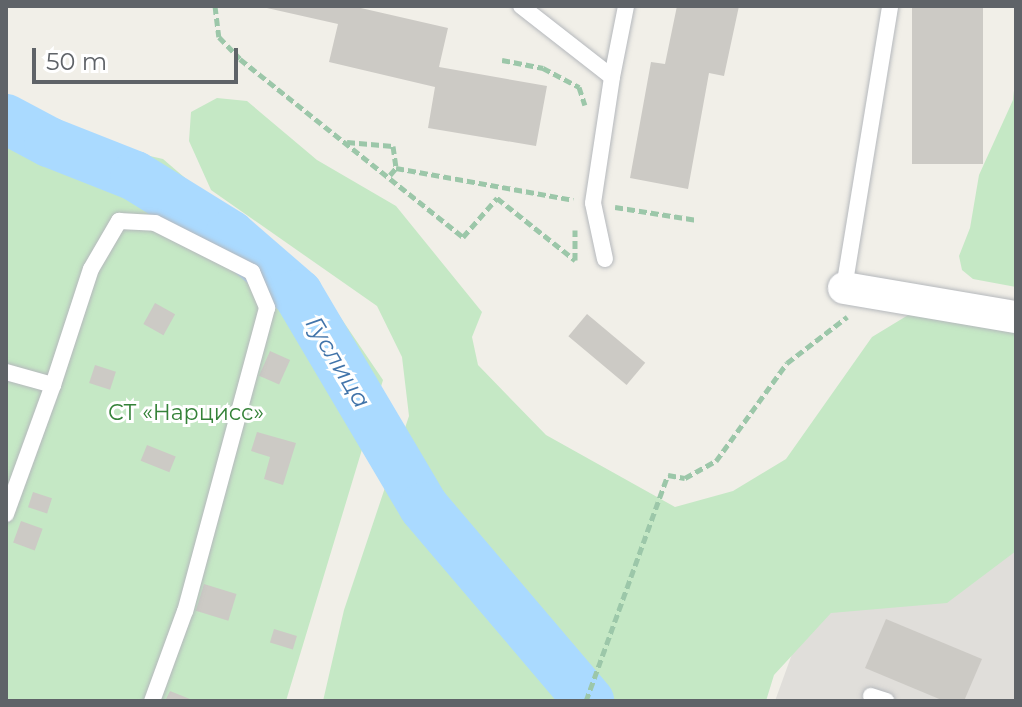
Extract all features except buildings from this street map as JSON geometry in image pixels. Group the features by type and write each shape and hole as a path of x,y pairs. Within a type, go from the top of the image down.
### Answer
{"street":[{"path":"844,288 1016,317"}],"lane":[{"path":"521,6 612,77"},
{"path":"605,259 593,203 626,6"},
{"path":"844,288 890,6"},
{"path":"6,514 91,269 119,221 155,223 252,272 267,308 185,611 152,701"},
{"path":"6,372 53,385"}],"path":[{"path":"215,6 219,37 240,59 390,175 463,237 497,198"},
{"path":"502,60 543,68 579,87 584,122"},
{"path":"346,141 393,146 396,168 390,175"},
{"path":"396,168 697,220"},
{"path":"495,186 497,198 575,260 577,185"},
{"path":"586,701 668,475 685,478 716,461 787,363 881,295"}],"shaded area":[{"path":"908,334 1016,352 1016,701 775,701"}],"green space":[{"path":"1016,71 1016,287 973,279 962,270 959,256 970,228 979,175 1013,100"},
{"name":"СТ «Нарцисс»","path":"6,94 115,148 163,159 330,302 383,380 286,701 6,701"},
{"path":"217,98 247,101 317,160 396,206 482,312 472,337 478,365 546,435 675,507 733,491 786,459 872,337 923,306 1016,315 1016,551 947,603 831,613 774,675 766,701 323,701 344,610 409,416 402,357 377,306 211,190 189,141 191,112"}],"waterway":[{"name":"Гуслица","path":"6,119 49,142 135,176 230,235 298,294 424,507 589,701"}]}
